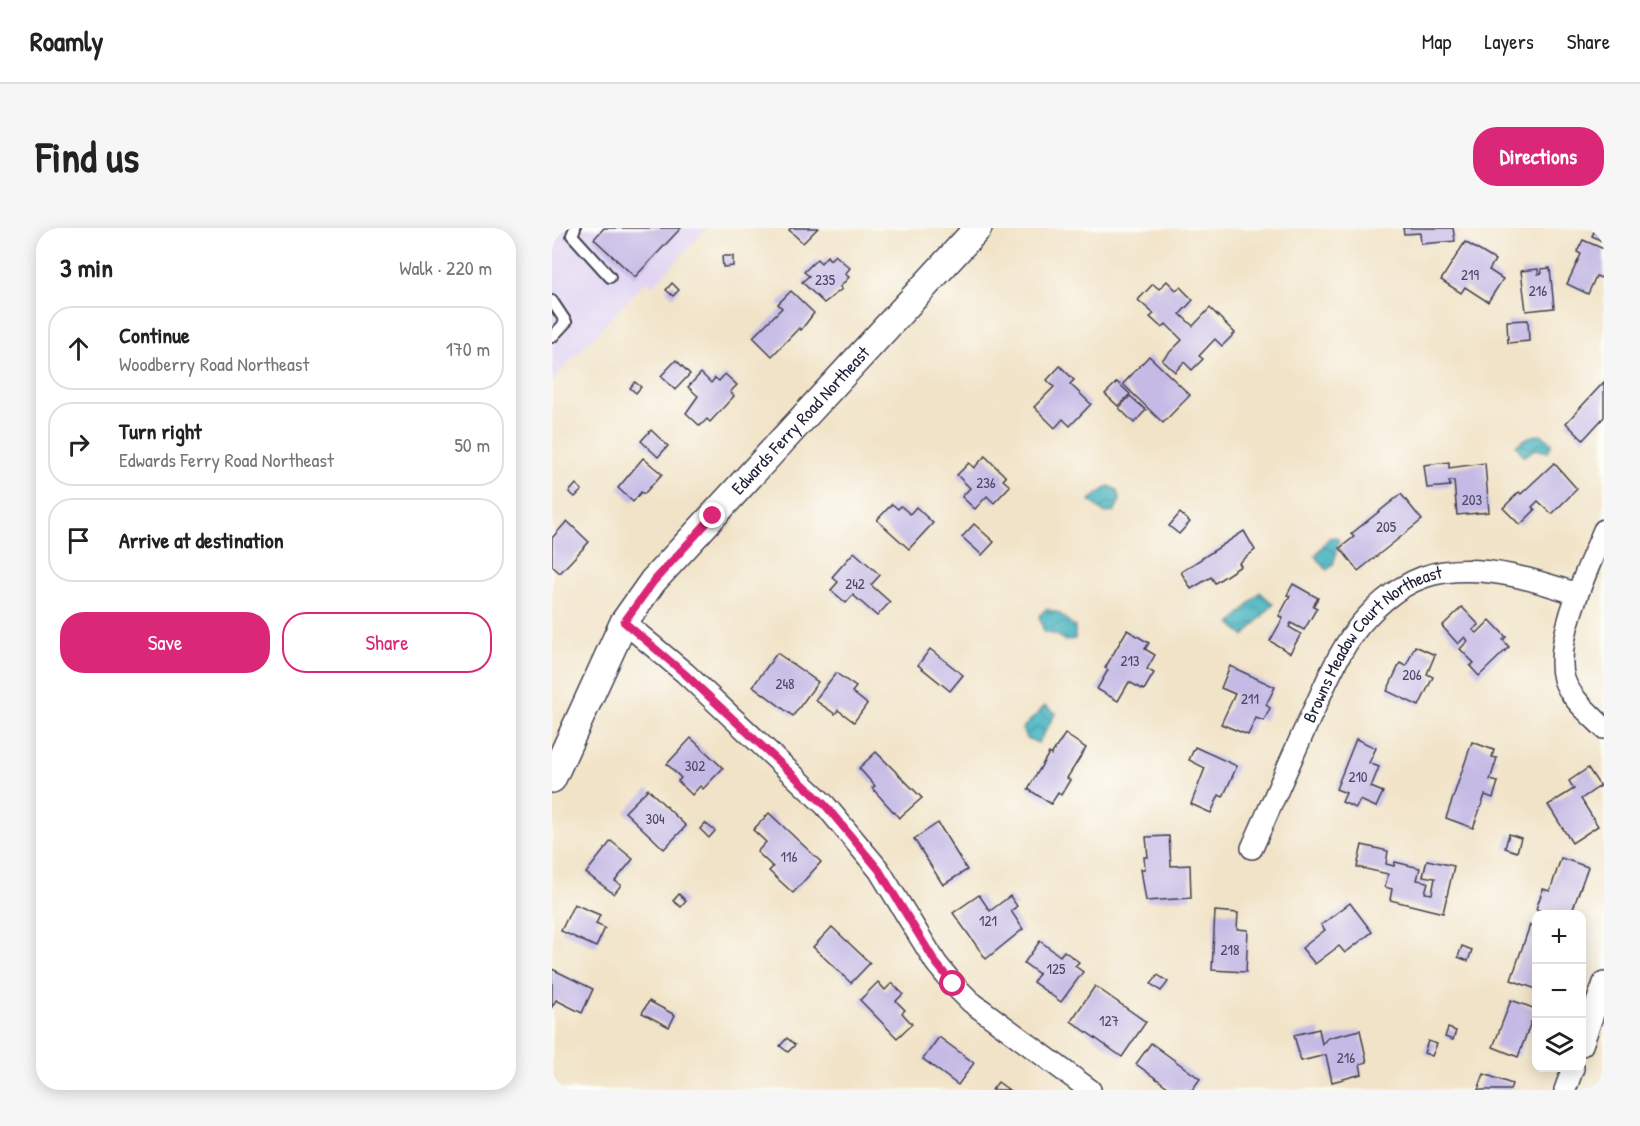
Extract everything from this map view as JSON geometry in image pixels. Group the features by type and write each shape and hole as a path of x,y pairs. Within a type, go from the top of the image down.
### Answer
{"street":[{"name":"Edwards Ferry Road Northeast","path":"552,779 624,622 654,581 978,228"},
{"path":"1604,530 1577,594 1563,653 1563,678 1578,702 1604,728"},
{"name":"Browns Meadow Court Northeast","path":"1252,848 1329,676 1366,617 1387,598 1423,577 1463,571 1524,578 1577,594"},
{"path":"624,622 685,674 825,805 879,870 936,963 953,984 971,1002 1090,1090"},
{"path":"1586,1032 1604,983"},
{"path":"1565,1090 1572,1072"}],"lane":[{"path":"574,228 572,235 610,277"},
{"path":"552,302 566,322 552,337"}],"shaded area":[{"path":"552,228 707,228 653,286 647,280 552,381"}],"water":[{"path":"1541,434 1552,443 1548,452 1535,449 1524,456 1516,445 1529,437"},
{"path":"1109,486 1117,490 1120,500 1114,512 1104,513 1090,500"},
{"path":"1336,537 1339,541 1333,565 1327,570 1315,556 1329,538"},
{"path":"1260,592 1273,604 1244,636 1231,624"},
{"path":"1046,609 1059,613 1075,627 1075,639 1065,641 1057,635 1044,632 1039,616"},
{"path":"1045,706 1056,713 1038,743 1027,738 1022,729"}],"building":[{"path":"604,228 681,228 635,277 594,239"},
{"path":"791,228 818,228 803,243 789,230"},
{"path":"1403,228 1453,228 1455,241 1421,244 1420,233 1404,234"},
{"path":"1596,228 1604,228 1604,242 1592,236"},
{"path":"1583,240 1604,249 1604,279 1596,276 1588,294 1567,284 1581,254 1577,252"},
{"path":"1465,242 1495,260 1489,270 1503,279 1488,302 1465,287 1461,293 1441,280"},
{"path":"835,255 850,268 845,274 849,277 840,287 842,289 824,303 802,282 809,276 804,272 817,259 821,263 827,256 830,260"},
{"path":"722,256 733,256 733,266 723,267"},
{"path":"1550,268 1554,308 1526,311 1521,271 1538,269 1538,274 1542,273 1541,269"},
{"path":"1167,281 1176,290 1180,287 1193,300 1180,314 1193,326 1210,308 1235,333 1222,346 1215,339 1199,356 1203,359 1192,370 1184,362 1175,372 1162,360 1182,340 1166,324 1162,328 1150,317 1154,314 1138,300 1153,284 1159,289"},
{"path":"672,283 679,290 673,296 666,290"},
{"path":"791,291 814,313 801,330 799,328 772,356 753,337 782,308 778,304"},
{"path":"1528,320 1529,341 1508,343 1507,321"},
{"path":"1149,356 1190,395 1163,423 1123,384"},
{"path":"676,360 690,374 675,390 661,376"},
{"path":"1060,366 1074,380 1070,384 1091,404 1070,426 1063,419 1055,428 1034,407 1054,387 1047,380"},
{"path":"701,373 711,383 715,378 719,381 725,374 737,385 730,392 734,396 710,422 707,419 700,426 686,413 698,396 688,387"},
{"path":"635,382 641,387 636,393 630,388"},
{"path":"1117,382 1130,394 1118,406 1105,394"},
{"path":"1604,382 1604,417 1583,440 1566,423"},
{"path":"1130,396 1146,410 1134,423 1119,408"},
{"path":"651,430 668,446 658,457 641,441"},
{"path":"985,456 1006,477 1003,480 1010,486 994,503 987,496 975,509 962,497 970,488 957,475 969,463 974,468"},
{"path":"643,458 662,474 644,494 641,492 633,502 618,488"},
{"path":"1449,462 1449,468 1485,463 1489,512 1457,515 1454,481 1449,481 1450,486 1427,488 1424,465"},
{"path":"1554,463 1577,489 1552,514 1538,501 1532,507 1535,510 1520,525 1503,508"},
{"path":"576,484 582,490 575,497 569,492"},
{"path":"1401,494 1422,520 1358,571 1340,548 1354,537 1351,534"},
{"path":"892,504 898,509 901,506 910,514 916,507 933,523 909,549 877,520"},
{"path":"1180,513 1190,522 1179,534 1169,526"},
{"path":"567,521 589,542 560,573 552,566 552,538"},
{"path":"974,524 994,542 982,555 962,537"},
{"path":"1244,531 1255,550 1239,563 1241,566 1215,583 1211,577 1191,589 1181,572"},
{"path":"854,552 880,575 871,585 890,602 877,616 853,595 846,603 831,590 838,582 832,577"},
{"path":"1293,584 1318,598 1313,606 1317,608 1304,630 1291,623 1289,627 1301,634 1290,653 1270,641 1283,618 1279,616 1290,596 1287,595"},
{"path":"1462,607 1479,625 1473,630 1477,633 1490,620 1506,637 1503,640 1509,647 1479,676 1470,666 1474,663 1460,649 1468,641 1465,637 1458,644 1442,626"},
{"path":"1127,630 1149,643 1145,649 1155,655 1147,669 1154,673 1144,690 1129,682 1118,701 1097,689 1108,670 1105,668"},
{"path":"1415,646 1435,655 1427,674 1433,677 1419,706 1387,691 1400,663 1406,666"},
{"path":"930,649 963,675 950,691 918,665"},
{"path":"777,653 818,682 793,716 753,686"},
{"path":"1230,666 1275,687 1266,705 1270,708 1264,721 1256,718 1248,735 1221,724 1235,694 1221,688"},
{"path":"836,673 856,687 852,692 867,704 854,722 838,710 835,714 815,700"},
{"path":"1065,734 1086,748 1067,778 1070,780 1061,795 1058,793 1051,804 1028,789 1049,753 1051,755"},
{"path":"691,738 723,768 703,789 700,786 692,795 678,781 681,778 667,764"},
{"path":"1356,739 1376,748 1369,763 1379,767 1371,787 1383,792 1376,807 1360,800 1356,808 1342,802 1346,793 1336,789"},
{"path":"1472,742 1494,750 1492,757 1497,758 1490,780 1498,782 1493,798 1485,795 1473,828 1446,818"},
{"path":"1195,747 1237,766 1223,797 1219,795 1211,813 1191,804 1205,768 1189,760"},
{"path":"876,752 922,798 899,818 872,788 875,786 859,768"},
{"path":"1588,768 1600,786 1581,799 1598,826 1572,843 1548,805 1574,789 1569,781"},
{"path":"648,789 686,826 664,849 625,812"},
{"path":"769,813 821,862 793,893 769,871 773,867 757,852 766,842 753,830"},
{"path":"705,823 715,831 709,838 700,829"},
{"path":"938,823 967,870 943,885 914,839"},
{"path":"1509,834 1521,838 1517,852 1505,848"},
{"path":"1169,836 1171,866 1190,865 1191,898 1146,901 1141,869 1145,869 1144,857 1148,857 1146,837"},
{"path":"611,841 633,859 615,881 621,885 614,894 586,873"},
{"path":"1362,845 1388,851 1386,864 1394,866 1395,862 1420,868 1417,880 1428,882 1425,893 1432,894 1435,878 1423,876 1427,860 1454,866 1443,913 1390,900 1392,889 1385,887 1388,874 1357,867"},
{"path":"1561,858 1588,867 1572,910 1536,909 1543,889 1550,891"},
{"path":"679,894 686,901 681,907 673,901"},
{"path":"979,895 990,911 1010,896 1017,906 1011,911 1023,929 986,959 953,913"},
{"path":"1350,903 1372,932 1345,953 1339,946 1315,964 1302,948 1325,930 1321,925"},
{"path":"574,904 600,915 596,924 605,928 596,947 561,931"},
{"path":"1215,911 1238,913 1237,929 1248,930 1246,972 1212,970"},
{"path":"1530,925 1532,926 1532,988 1511,980"},
{"path":"832,927 870,963 851,983 813,947"},
{"path":"1040,941 1060,956 1064,951 1079,962 1075,966 1083,972 1061,1002 1033,982 1039,974 1024,963"},
{"path":"1462,946 1472,950 1468,961 1458,957"},
{"path":"552,969 593,989 582,1013 556,1000 552,1007"},
{"path":"1158,975 1168,982 1161,991 1151,984"},
{"path":"878,982 885,990 892,983 903,994 896,1001 905,1010 902,1013 912,1024 897,1038 860,1000"},
{"path":"1095,986 1146,1022 1122,1057 1071,1021"},
{"path":"1511,1000 1532,1008 1532,1022 1518,1057 1493,1047"},
{"path":"649,1001 675,1015 669,1027 642,1013"},
{"path":"1448,1028 1456,1031 1453,1040 1445,1037"},
{"path":"1319,1029 1322,1044 1328,1038 1360,1030 1367,1062 1360,1064 1362,1074 1332,1082 1326,1055 1301,1061 1294,1035"},
{"path":"939,1037 974,1063 958,1085 923,1059"},
{"path":"787,1038 795,1045 788,1052 780,1046"},
{"path":"1428,1041 1437,1044 1432,1056 1424,1053"},
{"path":"1151,1043 1200,1079 1192,1090 1172,1090 1136,1064"},
{"path":"1484,1074 1512,1084 1510,1090 1478,1090"},
{"path":"998,1082 1009,1090 992,1090"}],"route":[{"path":"713,516 654,581 624,622 685,674 825,805 879,870 936,963 953,984"}]}
